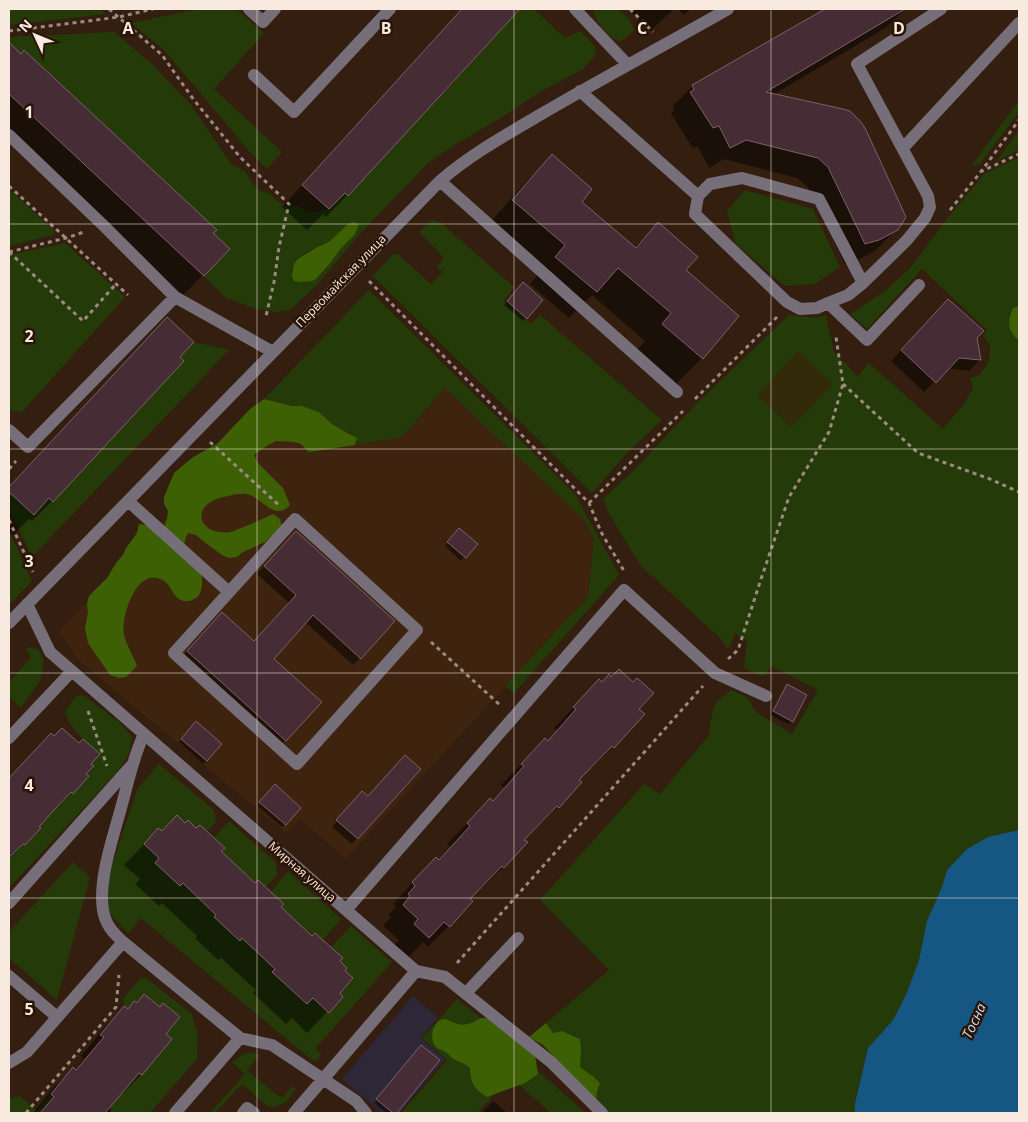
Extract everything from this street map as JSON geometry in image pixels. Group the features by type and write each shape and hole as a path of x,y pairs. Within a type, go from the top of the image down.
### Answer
{"street":[{"path":"248,9 263,22 275,9"},
{"path":"254,75 294,112 390,9"},
{"path":"575,9 628,65"},
{"name":"Первомайская улица","path":"9,623 440,181 490,144 580,91 728,9"},
{"path":"864,283 819,199 742,178 710,184 698,196 695,214 787,302 800,309 817,308 848,294 864,283 925,218 930,207 928,196 857,64 941,9"},
{"path":"902,148 1019,23"},
{"path":"580,91 698,196"},
{"path":"9,135 176,297 273,352"},
{"path":"440,181 677,392"},
{"path":"828,303 867,340 919,285"},
{"path":"9,430 28,447 176,297"},
{"path":"128,500 229,592"},
{"path":"295,519 418,630 296,764 174,653 295,519"},
{"path":"346,910 624,590 715,673 766,696"},
{"name":"Мирная улица","path":"27,604 50,652 77,676 416,971 445,977 466,993 551,1062 602,1113"},
{"path":"9,738 77,676"},
{"path":"144,734 133,765 112,843 102,894 103,912 110,930 240,1038 272,1045 356,1101 366,1113"},
{"path":"9,903 133,765"},
{"path":"466,993 518,938"},
{"path":"9,1063 27,1052 123,942"},
{"path":"294,1113 416,971"},
{"path":"9,976 56,1018"},
{"path":"175,1113 240,1038"},
{"path":"243,1113 247,1108 254,1113"}],"path":[{"path":"109,9 162,55 194,100 240,157 289,204 266,316"},
{"path":"9,31 119,17 153,9"},
{"path":"630,9 666,44"},
{"path":"980,173 1019,154"},
{"path":"9,186 128,295"},
{"path":"9,252 66,238 103,225"},
{"path":"9,252 83,321 116,284"},
{"path":"369,281 589,503 685,409"},
{"path":"691,403 780,314"},
{"path":"445,977 715,673 738,650 789,497 829,432 843,384 838,350"},
{"path":"843,384 918,453 990,479 1019,492"},
{"path":"197,430 295,519"},
{"path":"9,520 41,590"},
{"path":"418,630 514,717"},
{"path":"77,676 106,764 118,782"},
{"path":"26,1113 116,1007 123,942"}],"shaded area":[{"path":"445,388 540,476 584,520 594,538 588,597 346,859 300,819 286,833 76,658 59,631 273,407 402,437"},
{"path":"413,996 438,1018 420,1038 445,1059 399,1113 382,1113 342,1079"}],"green space":[{"path":"9,9 100,9 106,14 9,25"},
{"path":"198,9 236,9 264,33 214,89 282,152 267,169 249,151 164,50 131,23"},
{"path":"520,9 534,9 565,38 580,31 596,48 594,57 583,69 540,92 428,163 358,236 317,285 290,310 275,312 254,308 226,298 204,276 213,233 216,230 24,50 21,54 9,42 9,37 114,32 152,64 191,105 232,165 245,171 259,190 269,193 286,206 298,206 309,212 329,209 345,193 348,196 381,160 393,140 397,143 429,107 440,88 445,92","holes":["330,241 342,247 316,279 294,264 309,251"]},
{"path":"593,9 618,9 629,19 634,30 626,38 619,41 615,39 599,23"},
{"path":"1019,100 1019,112 980,164 972,165"},
{"path":"1019,130 1019,150 997,161"},
{"path":"1019,157 1019,306 1013,309 1009,326 1012,334 1019,341 1019,830 988,837 947,870 919,961 906,995 893,1020 868,1048 855,1102 855,1113 607,1113 596,1102 600,1083 580,1067 580,1039 562,1031 553,1033 546,1023 609,970 540,900 644,784 660,794 709,735 715,703 731,690 747,697 757,713 792,734 818,690 771,666 766,675 761,676 744,668 747,641 735,633 730,647 727,648 720,638 640,565 607,510 603,499 636,468 695,405 789,315 817,318 826,315 834,352 857,377 869,363 943,429 973,389 970,378 978,376 987,365 990,356 990,345 983,335 987,330 922,269 867,329 850,314 886,290 911,267 984,174"},
{"path":"9,189 54,231 53,235 9,246"},
{"path":"745,190 813,209 840,267 815,284 785,286 736,244 727,211"},
{"path":"432,220 441,223 514,287 504,301 531,324 540,315 662,420 628,452 592,493 373,276 393,254 398,254 431,284 443,272 437,267 444,258 419,232"},
{"path":"354,222 359,224 355,234 316,279 312,281 294,281 292,276 294,264 298,259 330,241 348,224"},
{"path":"65,243 125,297 22,412 9,410 9,255"},
{"path":"369,290 575,494 619,575 514,693 505,686 588,597 594,538 584,520 445,388 402,437 355,445 357,438 332,424 319,412 302,406 292,406 264,399"},
{"path":"1019,306 1019,341 1012,334 1009,322 1013,308"},
{"path":"194,342 229,350 32,557 9,510 9,492 34,515 49,499 53,502"},
{"path":"264,399 292,406 302,406 319,412 332,424 357,438 355,445 309,452 301,444 276,441 254,455 258,463 283,488 290,505 284,510 279,511 270,509 250,495 237,494 212,501 205,507 202,519 211,530 233,532 273,514 280,519 282,527 265,542 243,552 237,557 229,558 222,555 196,535 188,533 184,549 201,574 202,585 200,594 193,600 183,601 177,598 166,582 162,580 149,578 142,582 136,589 127,607 124,627 126,642 137,666 126,677 119,678 110,675 88,643 85,628 89,596 107,578 123,555 137,533 139,524 164,527 168,511 164,504 164,497 174,473 193,457 217,444 250,409"},
{"path":"9,531 32,581 9,605"},
{"path":"31,647 39,650 44,660 40,681 21,708 9,697 9,682 31,658 25,648"},
{"path":"82,694 120,723 132,737 129,754 118,771 9,888 9,853 11,850 23,844 25,845 41,829 38,826 70,792 73,793 94,766 91,763 99,754 75,730 65,712 75,697"},
{"path":"159,764 214,810 216,821 207,832 196,828 188,820 185,823 177,816 162,831 158,828 144,844 159,858 155,863 180,886 183,883 192,891 194,889 219,912 215,917 240,941 242,938 250,946 253,943 307,1004 313,998 329,1013 343,997 340,993 353,978 345,971 347,968 340,961 342,958 331,947 351,926 392,962 316,1048 321,1055 317,1060 312,1060 141,918 128,933 110,914 106,904 110,872 137,789"},
{"path":"229,821 276,863 277,875 266,887 258,880 256,883 247,875 244,877 228,862 230,859 221,851 224,848 214,838"},
{"path":"73,862 90,877 57,1000 9,958 9,932"},
{"path":"288,871 341,919 323,940 315,933 313,936 304,928 301,931 286,917 289,914 281,907 283,903 271,892"},
{"path":"140,978 146,978 192,1014 198,1036 197,1059 150,1113 109,1113 112,1110 110,1108 136,1070 142,1075 172,1039 166,1034 180,1017 164,1003 160,1007 145,994 137,1003 134,1001 128,1009 124,1006 123,999"},
{"path":"457,999 527,1056 478,1113 401,1113 447,1060 422,1038"},
{"path":"481,1018 487,1018 535,1055 538,1074 525,1083 487,1097 479,1092 474,1085 470,1068 453,1059 434,1045 433,1031 440,1020 445,1019 465,1024"},
{"path":"546,1023 553,1033 562,1031 580,1039 580,1067 600,1083 596,1102 543,1045 529,1037"},
{"path":"250,1052 260,1055 247,1070 277,1095 283,1097 292,1086 296,1089 285,1103 273,1107 267,1106 242,1084 215,1113 210,1113 245,1074 232,1062"},
{"path":"534,1068 586,1113 551,1113 512,1079"},
{"path":"51,1094 54,1097 46,1106 49,1109 45,1113 9,1113 9,1099 20,1096 37,1111"}],"sand":[{"path":"798,351 833,384 791,427 757,395"}],"water":[{"name":"Тосна","path":"1019,830 1019,1113 855,1113 855,1103 868,1048 893,1020 906,995 919,960 927,921 942,887 947,870 967,849 988,837"}],"building":[{"path":"462,9 520,9 348,196 345,193 329,209 302,185"},
{"path":"825,9 905,9 766,92 850,111 861,122 906,217 898,230 879,240 865,244 828,167 818,158 746,140 730,148 719,126 713,128 690,92 694,90 692,85"},
{"path":"9,42 21,54 24,50 217,230 213,233 230,249 204,276 9,94"},
{"path":"552,154 592,189 582,202 636,248 658,222 698,257 686,270 739,316 703,359 662,324 671,313 618,268 597,292 555,257 565,245 512,200"},
{"path":"523,282 543,300 527,319 507,301"},
{"path":"948,299 984,331 977,338 981,360 959,358 936,383 901,350"},
{"path":"167,317 194,342 180,357 184,361 53,502 49,498 34,515 9,492 9,487"},
{"path":"459,528 478,544 466,558 447,542"},
{"path":"296,531 395,621 361,659 313,615 274,659 322,702 286,741 187,651 222,612 254,641 296,595 264,566"},
{"path":"619,669 633,682 637,678 654,693 639,709 645,714 614,748 612,746 579,780 582,782 559,808 557,806 524,840 528,842 504,868 502,866 470,899 473,901 450,927 444,922 429,938 414,924 418,919 403,905 410,896 408,894 415,886 412,882 436,857 439,860 470,826 467,823 490,798 493,801 524,766 521,764 545,738 548,741 576,709 573,707 599,679 602,682 609,674 611,677"},
{"path":"787,684 807,695 793,722 773,711"},
{"path":"196,721 222,744 207,761 181,739"},
{"path":"62,728 79,743 83,739 100,754 91,764 94,766 86,774 89,776 73,794 71,792 54,810 25,845 23,844 9,858 9,778 51,733 54,736"},
{"path":"405,755 421,769 358,839 336,820 362,791 368,796"},
{"path":"275,784 301,808 286,825 259,802"},
{"path":"177,815 185,823 188,820 196,828 200,825 225,848 221,851 255,883 258,880 284,904 281,907 312,936 315,933 343,958 340,961 347,968 345,971 353,978 340,993 343,997 329,1013 313,998 307,1004 272,972 275,969 242,938 240,941 214,917 216,915 183,883 180,886 155,863 159,858 144,844 158,828 162,831"},
{"path":"144,994 160,1007 163,1003 180,1017 166,1034 172,1039 142,1075 139,1073 105,1113 40,1113 54,1097 51,1094 73,1067 76,1070 104,1037 100,1035 124,1006 128,1009 134,1001 137,1003"},
{"path":"421,1045 440,1060 397,1113 393,1113 376,1099"}]}
